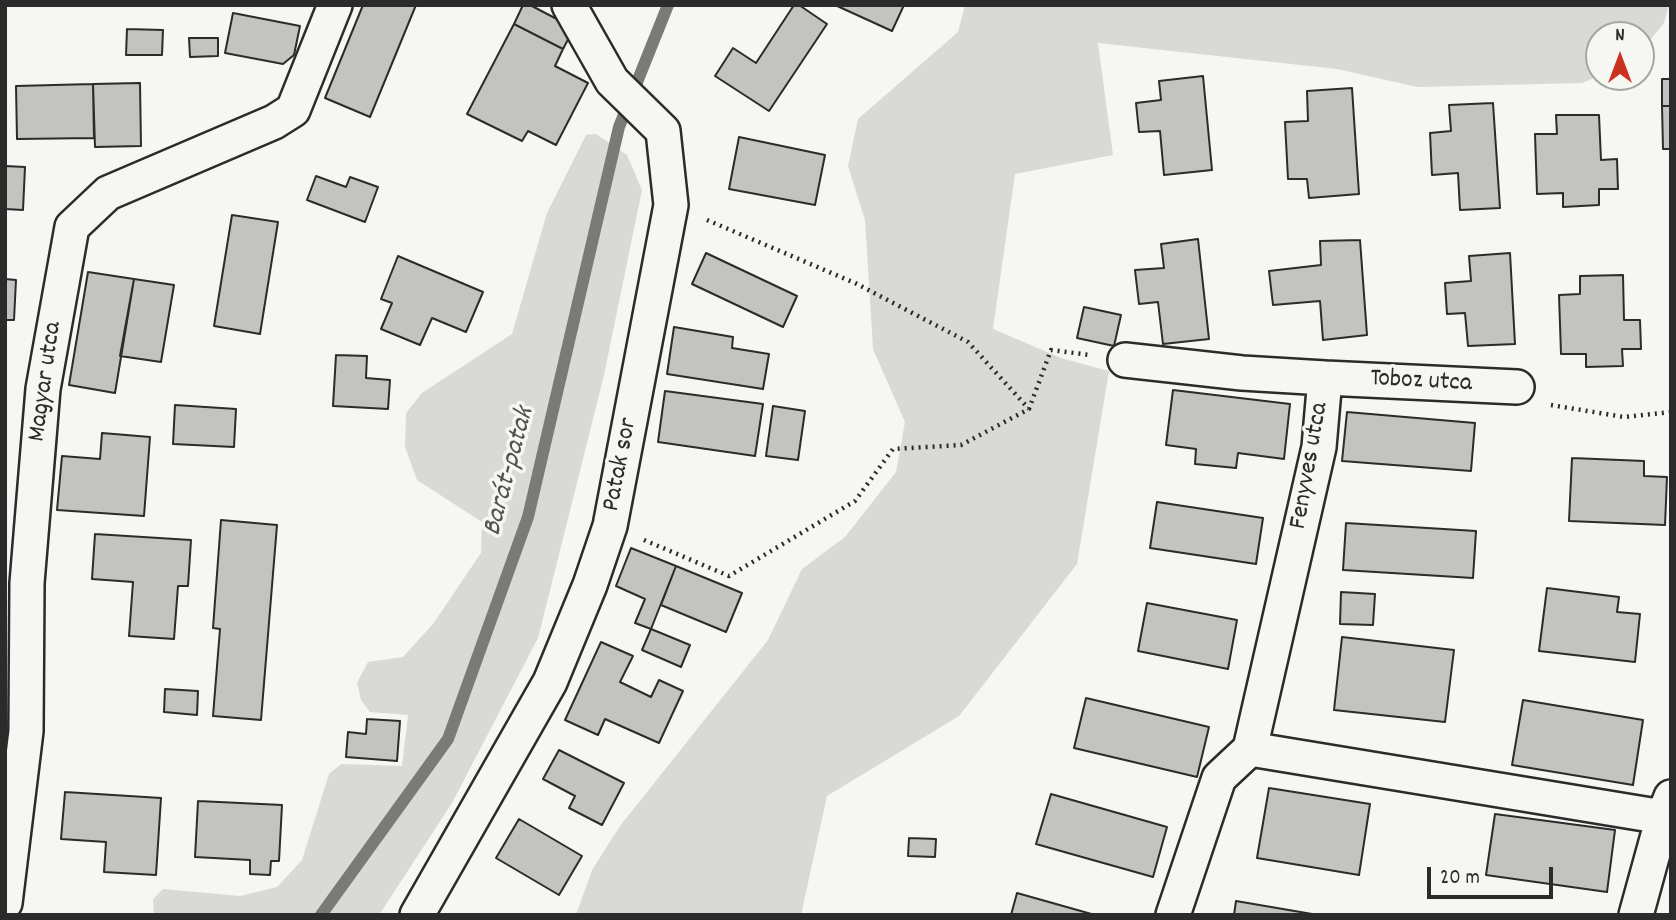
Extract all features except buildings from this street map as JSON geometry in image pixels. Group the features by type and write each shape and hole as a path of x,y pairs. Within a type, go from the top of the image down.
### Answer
{"street":[{"name":"Magyar utca","path":"5,903 26,731 27,583 43,389 72,227 108,194 274,122 293,110 335,5"},
{"name":"Patak sor","path":"417,915 550,682 590,585 610,526 671,205 663,131 612,81 569,5"},
{"name":"Fenyves utca","path":"1125,360 1242,373 1325,378 1320,447 1250,749"},
{"name":"Toboz utca","path":"1325,378 1517,387"},
{"path":"1173,915 1219,778 1250,749 1667,807 1636,915"}],"path":[{"path":"671,205 855,283 968,342 1029,409"},
{"path":"610,526 729,576 855,501 893,449 961,445 1029,409 1051,350"},
{"path":"1517,387 1537,402 1624,417 1671,412"}],"shaded area":[{"path":"965,5 1669,5 1664,23 1655,34 1655,21 1585,21 1585,82 1582,83 1417,87 1337,69 1098,43 1113,155 1015,174 993,329 1061,358 1109,371 1077,564 959,716 827,796 801,915 576,915 592,870 620,826 768,640 802,569 845,537 896,472 905,422 873,349 865,220 848,166 858,119 958,32"},
{"path":"596,134 627,155 642,190 604,375 538,638 452,803 379,915 154,915 153,899 163,889 240,896 277,887 302,860 329,774 341,764 402,766 408,715 370,712 361,700 357,683 368,662 403,657 433,624 481,553 482,522 417,480 405,447 406,413 422,393 512,334 547,213 586,135"}],"waterway":[{"name":"Barát-patak","path":"321,915 448,739 528,517 619,127 668,5"}]}
